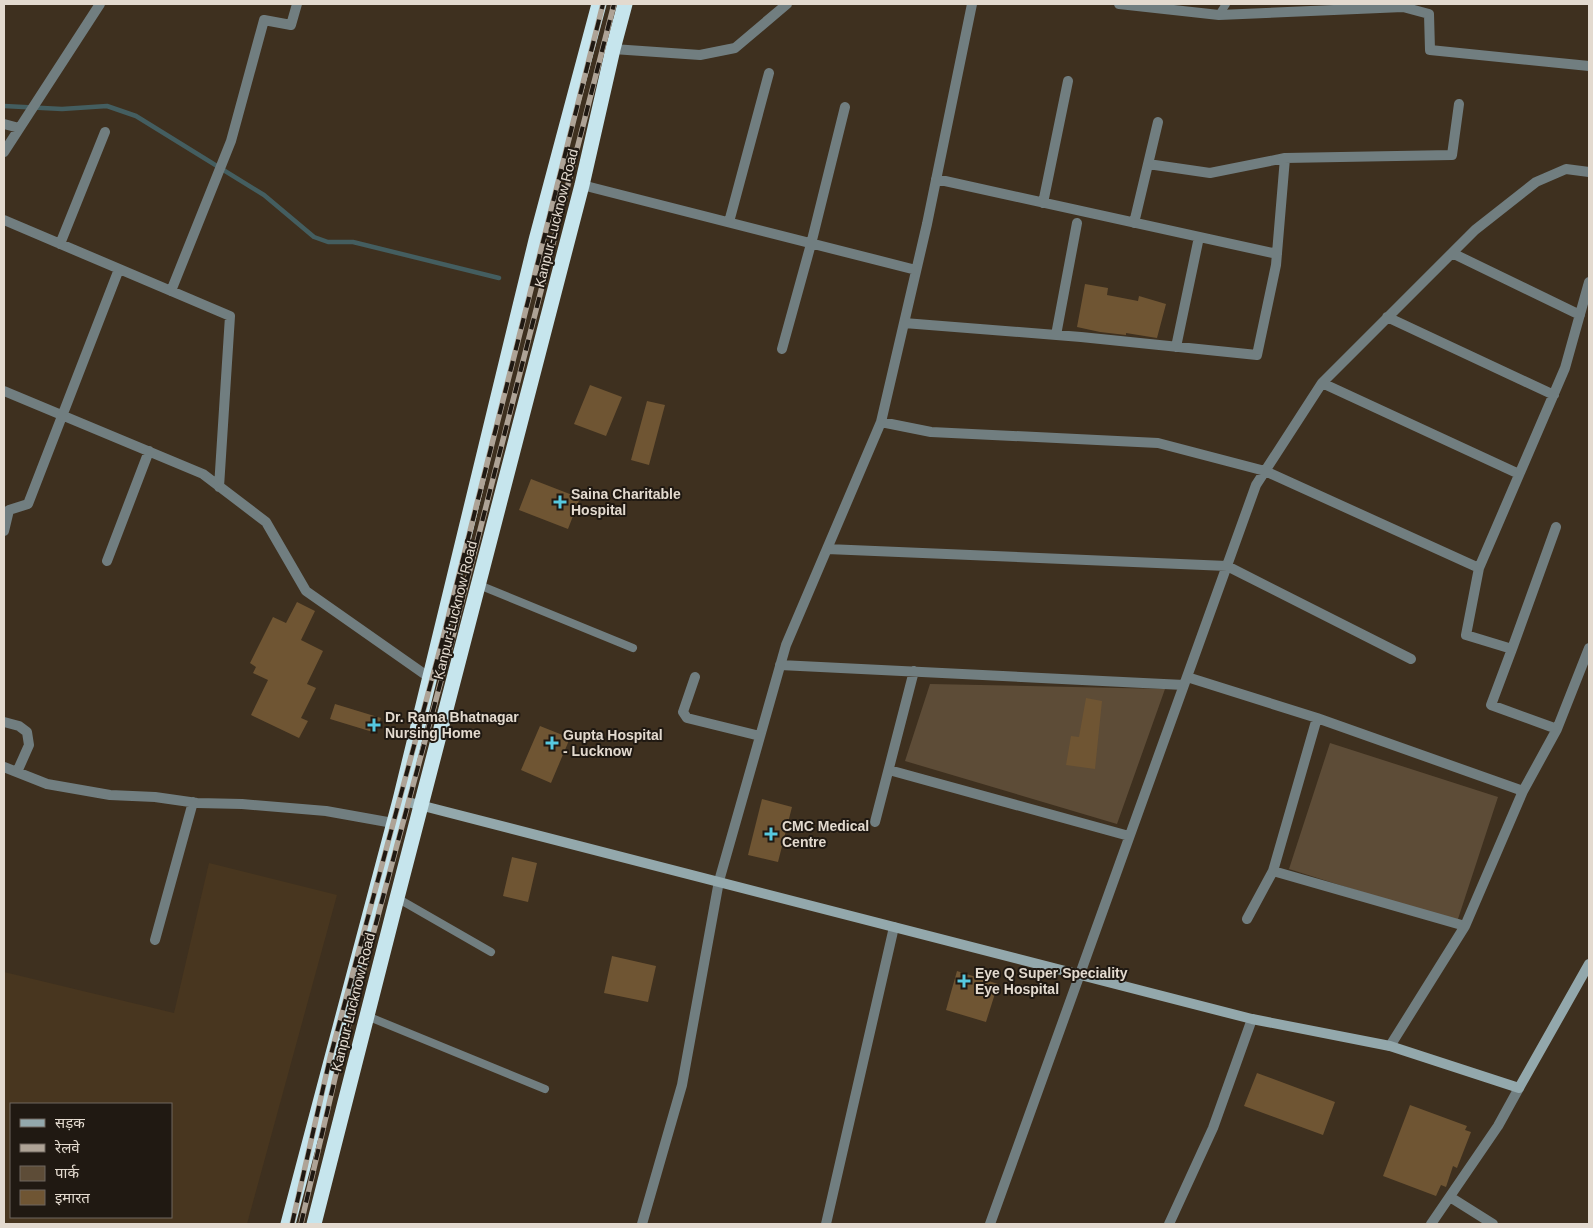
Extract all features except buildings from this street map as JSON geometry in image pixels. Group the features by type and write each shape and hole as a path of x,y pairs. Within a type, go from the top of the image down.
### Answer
{"highway":[{"name":"Kanpur-Lucknow Road","path":"288,1224 400,800 536,240 599,4"},
{"name":"Kanpur-Lucknow Road","path":"314,1224 582,185 625,4"}],"street":[{"path":"4,152 100,4"},
{"path":"171,291 231,141 264,20 291,25 297,4"},
{"path":"613,49 700,55 735,48 787,4"},
{"path":"642,1224 682,1085 718,881 780,664 786,645 881,422 936,179 972,4"},
{"path":"1119,4 1218,15 1403,5 1429,14 1430,50 1589,66"},
{"path":"729,222 769,73"},
{"path":"1043,203 1068,81"},
{"path":"1148,164 1210,173 1286,158 1452,155 1459,104"},
{"path":"782,349 811,244 845,107"},
{"path":"1134,223 1158,122"},
{"path":"4,124 19,128"},
{"path":"60,244 105,132"},
{"path":"904,323 1056,335 1257,355 1276,265 1286,158"},
{"path":"990,1224 1256,485 1322,383 1475,230 1536,182 1566,169 1589,172"},
{"path":"936,179 1277,254"},
{"path":"582,185 916,270"},
{"path":"4,220 230,316 219,487"},
{"path":"1056,335 1077,224"},
{"path":"1176,347 1199,237"},
{"path":"1452,253 1580,315"},
{"path":"4,531 10,510 28,504 119,269"},
{"path":"1512,649 1466,635 1479,568 1565,368 1589,286"},
{"path":"1387,317 1554,394"},
{"path":"1322,383 1519,474"},
{"path":"4,391 203,474 266,522 306,591 430,678"},
{"path":"881,422 931,432 1158,442 1265,471 1479,568"},
{"path":"107,561 149,451"},
{"path":"1556,527 1491,705 1557,729"},
{"path":"827,549 1227,566 1411,659"},
{"path":"1390,1046 1465,926 1523,791 1557,729 1589,648"},
{"path":"780,664 1185,681 1317,718 1523,791"},
{"path":"875,822 914,671"},
{"path":"695,677 683,712 687,718 760,736"},
{"path":"1247,918 1273,871 1317,718"},
{"path":"4,722 19,726 27,732 29,745 16,772"},
{"path":"4,766 47,784 110,795 326,811 393,823"},
{"path":"889,770 1129,836"},
{"path":"400,800 1252,1019 1390,1046 1519,1088"},
{"path":"155,940 193,802"},
{"path":"1273,871 1465,926"},
{"path":"826,1224 894,926"},
{"path":"1432,1224 1498,1126 1589,964"},
{"path":"1169,1224 1212,1128 1252,1019"},
{"path":"1450,1197 1493,1224"}],"lane":[{"path":"1218,15 1226,4"},
{"path":"478,585 633,648"},
{"path":"397,898 491,952"},
{"path":"367,1016 545,1088"}],"shaded area":[{"path":"209,863 337,895 247,1224 4,1224 4,972 174,1013"}],"green space":[{"path":"930,684 1165,689 1117,824 905,761"},
{"path":"1330,743 1498,797 1457,922 1289,869"}],"waterway":[{"path":"4,106 62,109 107,106 136,116 264,195 314,237 328,242 353,242 499,278"}],"railway":[{"path":"292,1224 330,1058 443,638 603,4"},
{"path":"301,1224 339,1061 452,640 614,4"}],"place":[{"name":"Saina Charitable Hospital","path":"560,502"},
{"name":"Dr. Rama Bhatnagar Nursing Home","path":"374,725"},
{"name":"Gupta Hospital - Lucknow","path":"552,743"},
{"name":"CMC Medical Centre","path":"771,834"},
{"name":"Eye Q Super Speciality Eye Hospital","path":"964,981"}]}
